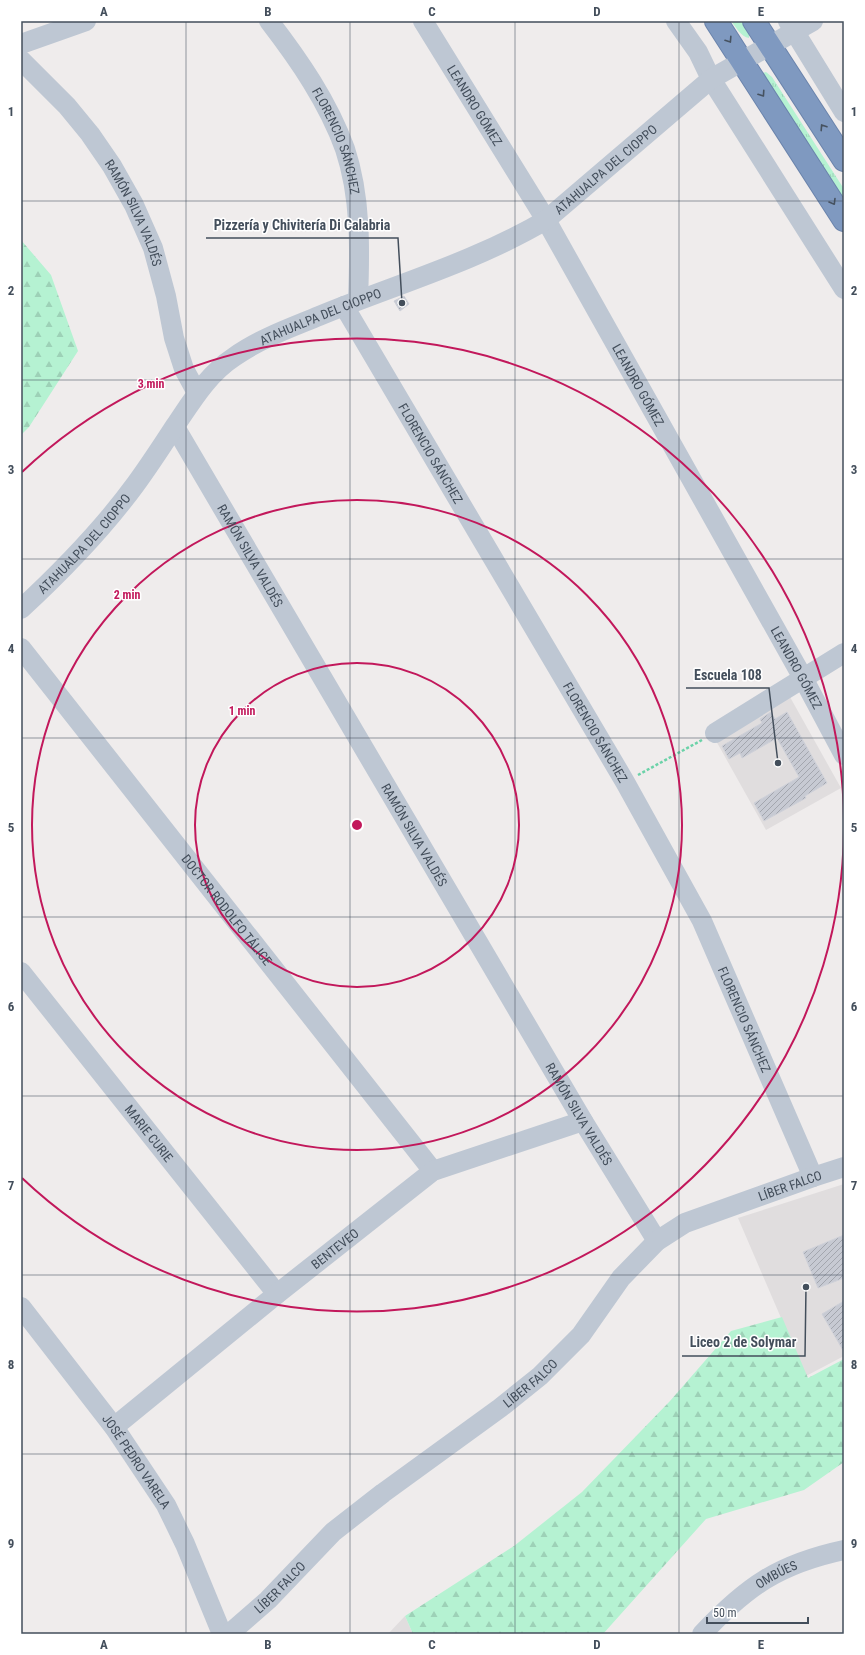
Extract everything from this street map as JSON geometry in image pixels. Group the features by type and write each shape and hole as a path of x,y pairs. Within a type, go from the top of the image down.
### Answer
{"highway":[{"path":"716,21 742,60 754,83 825,188 844,220"},
{"path":"754,21 844,160"}],"street":[{"path":"21,44 86,21"},
{"name":"FLORENCIO SÁNCHEZ","path":"269,21 291,50 330,113 345,150 352,181 359,244 348,315 624,782 702,921 813,1177"},
{"name":"LEANDRO GÓMEZ","path":"423,21 546,220 803,678 844,755"},
{"path":"676,21 698,52 711,79 844,289"},
{"name":"ATAHUALPA DEL CIOPPO","path":"21,609 59,574 99,529 134,486 197,394 213,375 233,357 280,332 499,245 546,220 711,79 770,45 792,26 813,21"},
{"path":"792,26 844,112"},
{"name":"RAMÓN SILVA VALDÉS","path":"21,60 67,106 90,134 112,166 134,205 153,248 166,296 174,338 184,368 197,394"},
{"name":"RAMÓN SILVA VALDÉS","path":"175,428 583,1121 656,1241"},
{"name":"DOCTOR RODOLFO TÁLICE","path":"21,648 433,1171"},
{"path":"715,733 844,653"},
{"name":"MARIE CURIE","path":"21,972 277,1294"},
{"name":"BENTEVEO","path":"114,1427 277,1294 433,1171 583,1121"},
{"name":"LÍBER FALCO","path":"230,1634 268,1600 333,1532 383,1493 500,1408 540,1376 581,1335 621,1278 656,1241 685,1223 844,1167"},
{"name":"JOSÉ PEDRO VARELA","path":"21,1307 114,1427 166,1505 186,1544 222,1634"},
{"name":"OMBÚES","path":"702,1634 729,1606 749,1589 772,1575 803,1560 844,1550"}],"path":[{"path":"624,782 715,733"}],"shaded area":[{"path":"790,697 841,788 766,830 715,739"},
{"path":"844,1184 844,1356 806,1376 738,1218"},
{"path":"405,1616 413,1634 388,1634"}],"green space":[{"path":"731,21 744,21 749,32 749,38 741,34"},
{"path":"766,72 772,77 844,189 844,207 765,83 763,73"},
{"path":"21,240 51,275 78,351 29,427 21,435"},
{"path":"782,1317 808,1378 844,1359 844,1462 804,1490 706,1519 603,1634 413,1634 405,1616 514,1546 582,1492 670,1401 731,1331"}],"building":[{"path":"404,296 409,304 400,311 394,301"},
{"path":"771,712 775,719 787,712 827,783 805,796 806,798 764,821 754,803 799,777 777,738 742,758 740,753 729,759 722,746 762,723 760,719"},
{"path":"844,1235 844,1278 818,1288 803,1252"},
{"path":"844,1301 844,1352 822,1314"}],"place":[{"name":"Pizzería y Chivitería Di Calabria","path":"402,303"},
{"name":"Escuela 108","path":"778,763"},
{"name":"Liceo 2 de Solymar","path":"806,1287"}]}
